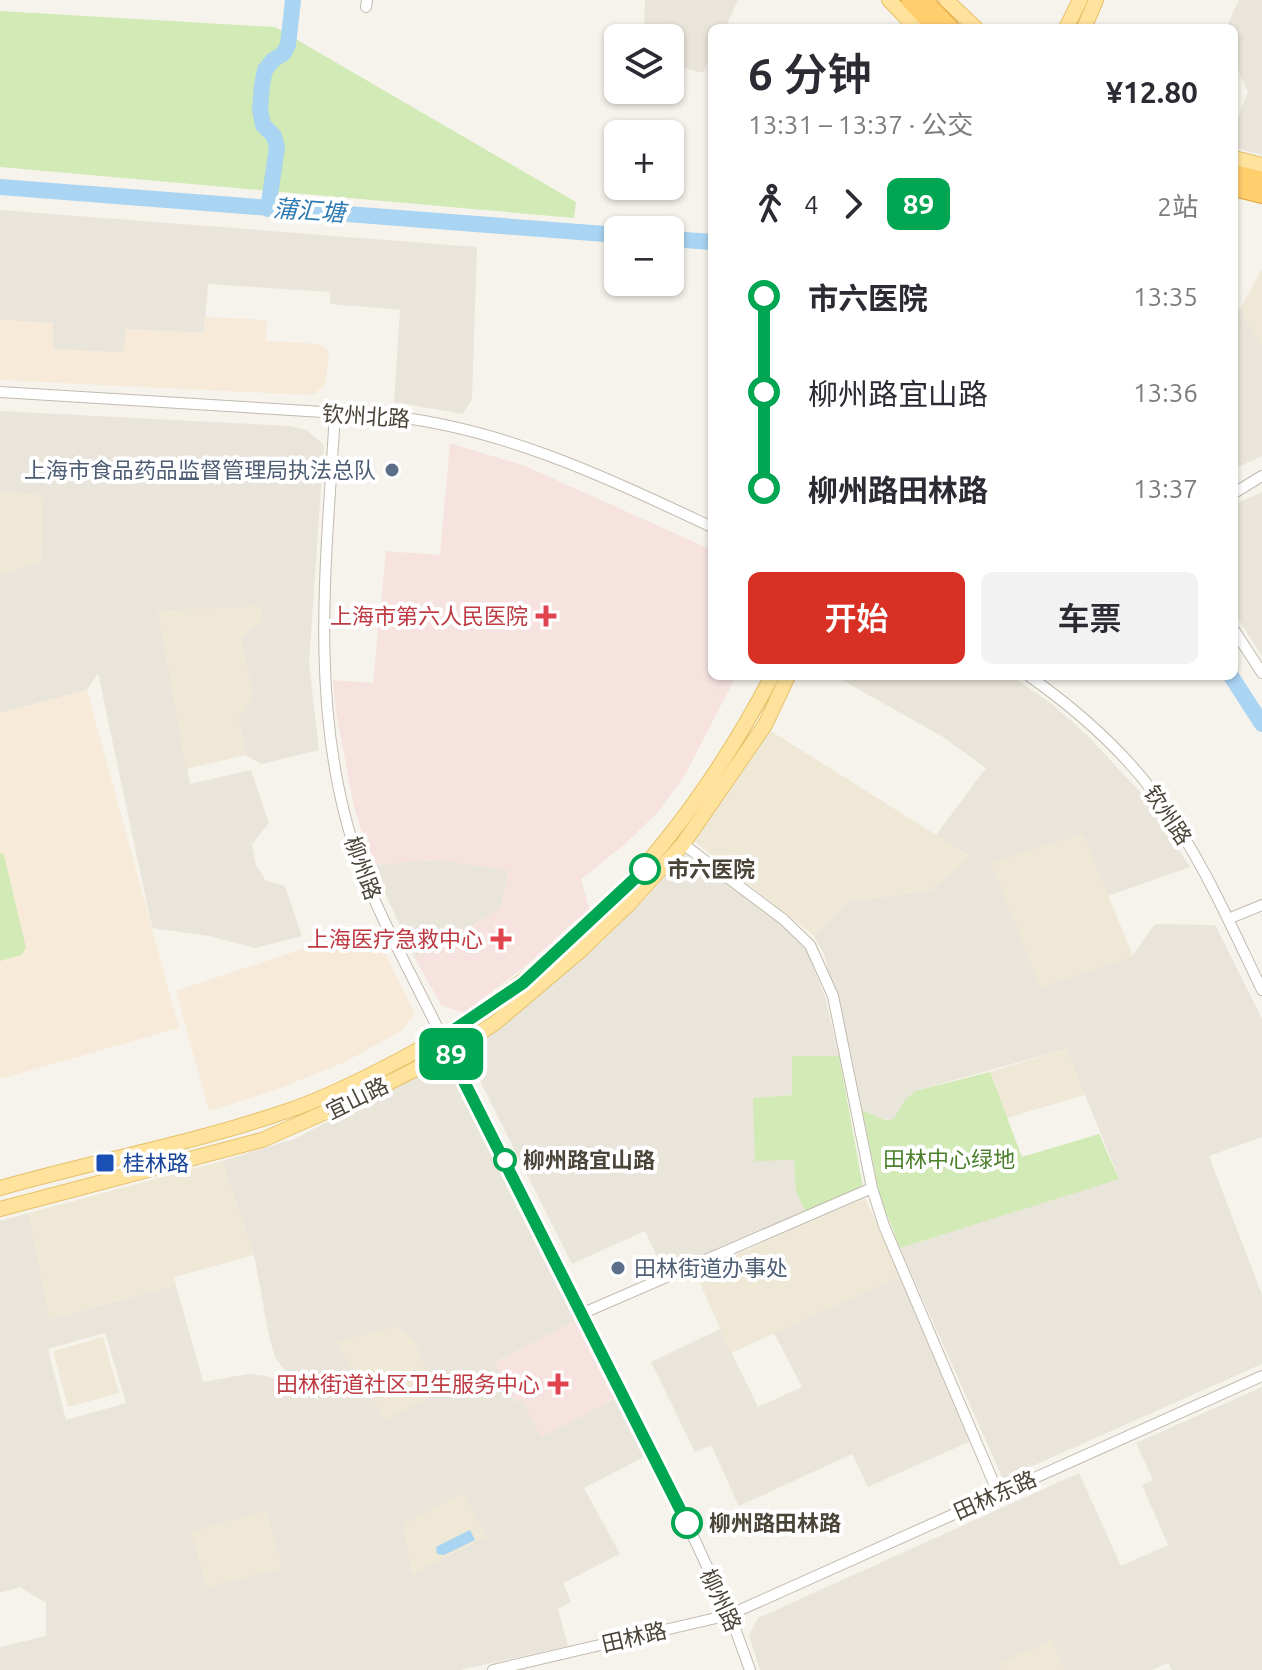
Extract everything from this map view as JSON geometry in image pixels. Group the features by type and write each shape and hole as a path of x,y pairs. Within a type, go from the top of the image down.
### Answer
{"highway":[{"path":"909,0 931,24"},
{"path":"924,0 947,24"},
{"path":"1238,174 1262,180"},
{"path":"1238,189 1262,195"}],"main road":[{"path":"889,0 912,24"},
{"path":"946,0 972,24"},
{"path":"1068,24 1080,0"},
{"path":"1086,24 1096,0"},
{"path":"1238,159 1262,165"},
{"path":"1238,196 1262,201"},
{"name":"宜山路","path":"0,1188 290,1110 346,1087 442,1038 523,983 645,869 727,757 770,680"},
{"name":"宜山路","path":"0,1209 262,1140 360,1097 450,1052 495,1023 580,951 629,904 683,844 765,725 786,680"}],"street":[{"name":"钦州北路","path":"0,392 411,418 516,443 584,469 708,525"},
{"name":"柳州路","path":"335,413 322,637 326,709 332,757 349,830 364,876 442,1038 687,1523 750,1670"},
{"path":"1238,491 1262,476"},
{"path":"1238,636 1262,673"},
{"name":"钦州路","path":"1034,680 1085,719 1156,794 1199,862 1262,990"},
{"path":"683,844 774,912 810,945 833,996 872,1188 884,1226 998,1493"},
{"path":"1228,919 1262,905"},
{"path":"581,1314 872,1188"},
{"name":"田林东路","path":"729,1615 1262,1376"},
{"name":"田林路","path":"493,1670 729,1615"}],"shaded area":[{"path":"645,0 738,0 727,24 708,24 708,63 703,73 684,68 684,24 644,24"},
{"path":"1239,0 1262,0 1262,155 1238,149 1238,118 1248,92 1238,70 1238,24 1228,24"},
{"path":"0,210 477,247 472,399 463,414 394,402 400,310 330,304 330,292 208,284 204,333 126,329 124,353 53,349 52,323 0,320"},
{"path":"1262,269 1262,345 1240,309"},
{"path":"1238,308 1262,345 1262,456 1238,467"},
{"path":"205,317 267,320 266,341 320,344 329,351 326,382 316,393 308,395 0,380 0,320 53,323 53,349 123,353 126,329 204,333"},
{"path":"0,411 289,426 307,430 324,445 309,663 319,750 261,764 246,755 238,719 253,695 240,637 261,620 262,607 158,611 190,784 251,770 269,823 252,844 256,865 266,881 285,886 302,936 255,948 209,936 152,928 98,673 87,690 0,713 0,575 41,561 42,495 0,493"},
{"name":"上海市第六人民医院","path":"450,443 525,466 708,548 708,680 734,680 685,775 658,812 624,845 581,879 590,912 464,1013 441,1005 415,958 500,909 509,870 437,860 372,865 354,807 333,680 373,683 386,551 440,555"},
{"path":"1262,492 1262,656 1238,618 1238,503"},
{"path":"0,493 43,495 41,561 0,575"},
{"path":"262,606 262,620 241,638 253,695 238,719 246,755 186,769 158,611"},
{"path":"842,680 1018,680 1053,705 1087,735 1141,793 1190,867 1108,896 1082,835 1132,956 1155,924 1215,925 1262,1019 1262,1137 1209,1156 1262,1295 1262,1364 1003,1479 900,1248 1119,1178 1066,1049 915,1091 894,1119 885,1120 862,1110 824,954 814,936 849,901 930,891 969,856 936,835 986,768 943,737"},
{"path":"87,690 179,1028 0,1079 0,713"},
{"path":"771,731 970,857 930,891 849,901 814,936 694,841"},
{"path":"1083,834 1133,956 1040,987 991,863"},
{"path":"684,853 778,920 807,951 825,997 839,1056 793,1056 793,1095 754,1098 794,1160 797,1192 806,1212 665,1273 645,1231 572,1264 474,1069 476,1047 602,942 648,896"},
{"path":"437,860 509,869 500,909 415,958 372,865"},
{"path":"372,926 415,1014 401,1031 347,1061 281,1088 209,1111 176,991"},
{"path":"1066,1049 1085,1095 1007,1118 990,1072"},
{"path":"428,1070 450,1072 577,1320 496,1362 515,1402 522,1399 541,1437 616,1398 646,1456 584,1488 620,1554 563,1583 571,1602 558,1609 568,1646 460,1670 0,1670 0,1647 46,1636 46,1603 20,1587 0,1593 0,1221 29,1213 50,1319 176,1285 203,1382 248,1374 266,1376 303,1390 319,1401 315,1389 303,1376 285,1370 276,1359 254,1255 222,1161 294,1139","holes":["105,1333 126,1403 66,1420 48,1349","404,1524 486,1536 412,1574"]},
{"path":"222,1161 254,1255 174,1277 176,1285 49,1319 29,1213"},
{"path":"865,1198 900,1276 731,1353 695,1272"},
{"path":"900,1276 971,1441 868,1487 852,1454 739,1506 711,1445 695,1452 651,1362 720,1329 758,1407 802,1387 774,1333"},
{"name":"田林街道社区卫生服务中心","path":"577,1320 616,1398 541,1437 522,1399 515,1402 495,1363"},
{"path":"398,1326 415,1341 434,1395 385,1420 336,1342"},
{"path":"103,1337 119,1393 68,1407 53,1351"},
{"path":"1262,1387 1262,1670 1172,1670 1168,1663 1152,1670 760,1670 749,1636 758,1618 1079,1473 1121,1566 1168,1545 1142,1485 1153,1480 1136,1443"},
{"path":"463,1493 486,1537 412,1574 403,1524"},
{"path":"267,1511 282,1568 206,1588 191,1531"},
{"path":"1052,1640 1065,1670 1001,1670 998,1664"}],"green space":[{"path":"0,11 275,27 576,202 574,218 0,167"},
{"path":"0,853 4,855 26,948 21,955 0,961"},
{"path":"792,1056 839,1056 863,1187 806,1212 796,1192 794,1160 755,1161 753,1098 792,1095"},
{"name":"田林中心绿地","path":"990,1072 1022,1157 1099,1134 1119,1179 900,1248 880,1197 862,1110 885,1120 894,1119 904,1101 915,1091"}],"water":[{"path":"470,1530 475,1540 444,1555 437,1554 436,1547"}],"waterway":[{"path":"268,209 277,147 274,136 263,125 260,110 262,85 265,70 283,54 288,45 293,0"},
{"name":"蒲汇塘","path":"0,187 604,234"},
{"name":"蒲汇塘","path":"684,240 708,242"},
{"name":"蒲汇塘","path":"1234,680 1262,724"}],"bus line":[{"name":"89","path":"645,869 523,983 442,1038 687,1523"}],"place":[{"name":"上海市食品药品监督管理局执法总队","path":"392,470"},
{"name":"上海市第六人民医院","path":"546,616"},
{"name":"市六医院","path":"645,869"},
{"name":"上海医疗急救中心","path":"501,939"},
{"name":"柳州路宜山路","path":"505,1160"},
{"name":"桂林路","path":"105,1163"},
{"name":"田林街道办事处","path":"618,1268"},
{"name":"田林街道社区卫生服务中心","path":"558,1384"},
{"name":"柳州路田林路","path":"687,1523"}]}
